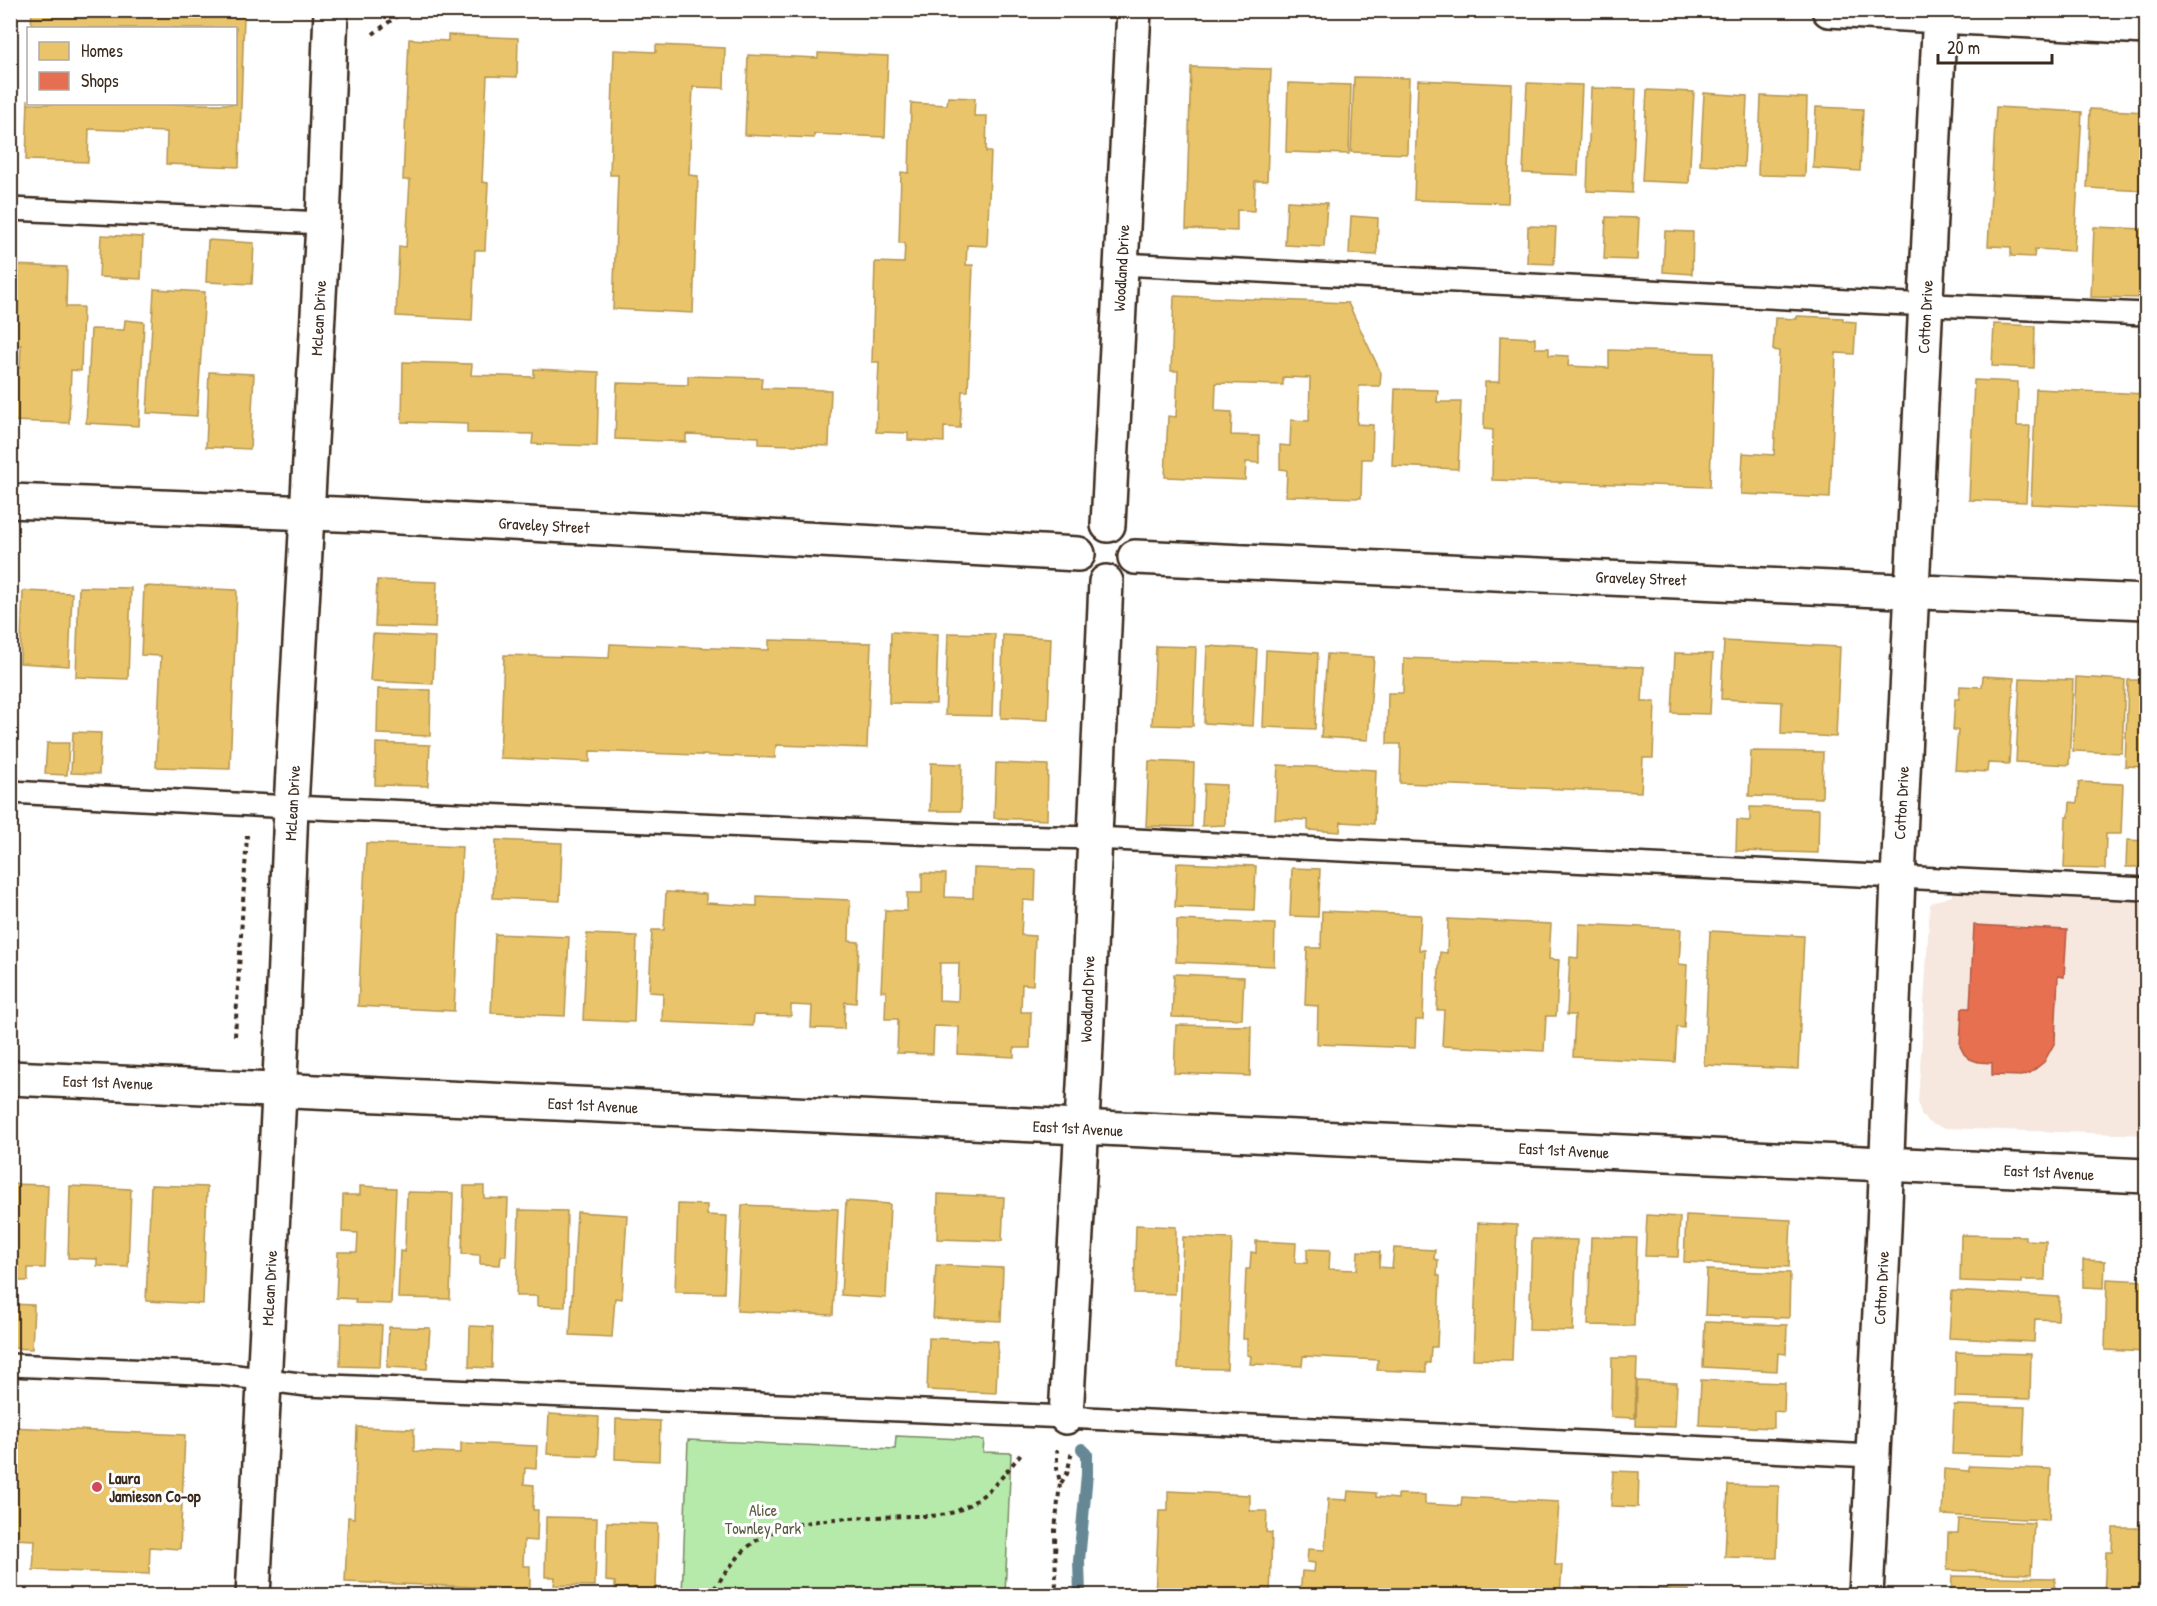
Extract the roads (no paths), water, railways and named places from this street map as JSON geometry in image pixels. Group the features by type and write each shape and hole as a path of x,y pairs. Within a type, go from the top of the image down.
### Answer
{"street":[{"name":"McLean Drive","path":"253,1596 291,807 323,223 331,10"},
{"name":"Woodland Drive","path":"1108,525 1134,10"},
{"path":"1829,10 1940,13 2146,27"},
{"name":"Cotton Drive","path":"1866,1596 1940,13"},
{"name":"Graveley Street","path":"10,501 307,512 1077,554"},
{"path":"1108,525 1120,528 1129,535 1134,545 1135,557 1132,567 1125,575 1116,581 1106,582 1095,580 1086,574 1077,554 1080,542 1087,533 1097,527 1108,525"},
{"name":"Graveley Street","path":"1135,557 2146,602"},
{"name":"Woodland Drive","path":"1066,1417 1082,1129 1106,582"},
{"name":"East 1st Avenue","path":"10,1078 1082,1129 2146,1176"}],"lane":[{"path":"10,208 323,223"},
{"path":"1120,264 2146,314"},
{"path":"10,792 291,807 962,835 1094,838 2146,889"},
{"path":"10,1365 220,1374 307,1385 1066,1417 1872,1455"}],"waterway":[{"path":"1080,1596 1079,1561 1087,1474 1087,1454 1082,1449"}],"place":[{"name":"Laura Jamieson Co-op","path":"97,1487"}],"park label":[{"name":"Alice Townley Park","path":"763,1519"}]}
